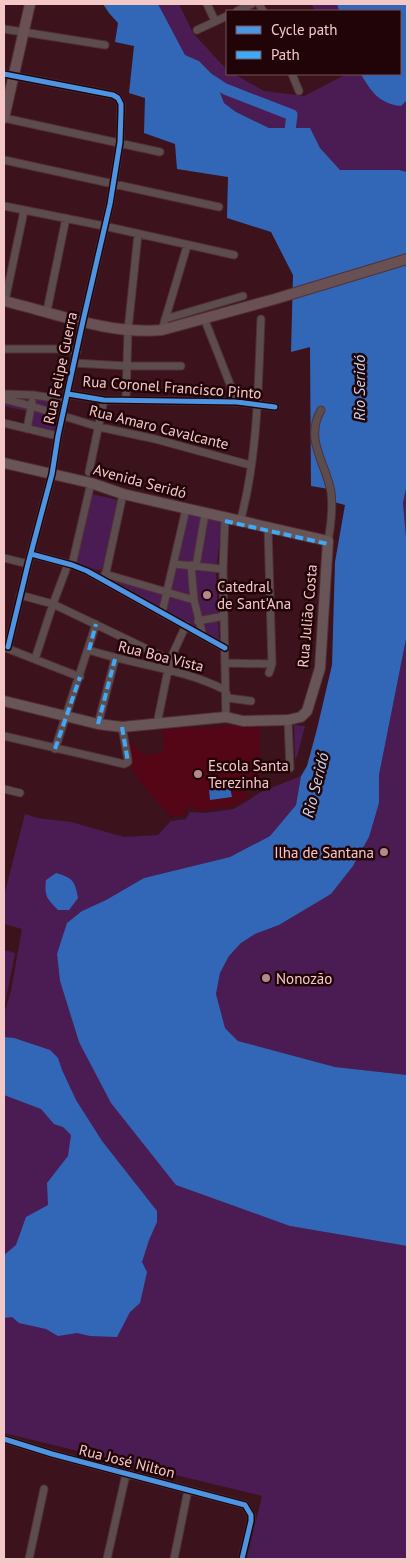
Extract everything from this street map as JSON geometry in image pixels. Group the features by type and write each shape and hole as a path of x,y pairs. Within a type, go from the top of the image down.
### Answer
{"main road":[{"path":"4,118 8,75 24,32 30,4"},
{"path":"4,301 83,321 144,332 162,330 407,259"},
{"name":"Avenida Seridó","path":"4,464 92,483 123,494 268,530 328,542"},
{"name":"Rua Julião Costa","path":"288,720 301,717 306,712 320,668 328,542"},
{"path":"4,701 98,724 122,727 226,717 243,721 288,720"}],"street":[{"path":"208,4 215,21"},
{"path":"239,10 252,4"},
{"path":"197,30 226,16"},
{"path":"4,29 105,45"},
{"name":"Rua Felipe Guerra","path":"6,647 52,474 58,436 114,185 120,142 121,104 118,98 113,95 8,75"},
{"path":"292,75 299,91"},
{"path":"4,118 160,152"},
{"path":"4,160 219,207"},
{"path":"4,206 234,255"},
{"path":"4,301 24,211"},
{"path":"47,311 66,218"},
{"path":"126,399 128,330 138,234"},
{"path":"162,330 187,246"},
{"path":"165,319 243,296"},
{"path":"204,318 237,402"},
{"path":"240,522 250,465 261,319"},
{"path":"4,350 62,348 77,351"},
{"path":"74,364 181,366"},
{"name":"Rua Coronel Francisco Pinto","path":"4,394 104,400 237,402 275,407"},
{"path":"27,429 33,395"},
{"name":"Rua Amaro Cavalcante","path":"4,399 250,465"},
{"path":"89,472 104,400"},
{"path":"321,410 316,419 314,431 331,495 332,519 328,542"},
{"path":"4,423 58,436"},
{"path":"35,659 53,604 70,564 92,483"},
{"path":"105,577 123,494"},
{"path":"162,613 186,509"},
{"path":"202,636 194,600 194,566 205,514"},
{"path":"225,518 223,569 226,717"},
{"path":"268,530 272,664 269,673"},
{"path":"31,554 70,564 105,577 194,600"},
{"path":"4,558 28,564"},
{"path":"174,564 223,569"},
{"path":"105,577 162,613 225,648"},
{"path":"20,595 53,604 170,660"},
{"path":"198,621 224,616"},
{"path":"55,749 96,624"},
{"path":"158,724 170,660 186,625"},
{"path":"6,647 80,677"},
{"name":"Rua Boa Vista","path":"88,650 115,659 191,675 225,690 228,698 251,701"},
{"path":"98,724 115,659"},
{"path":"226,663 272,664"},
{"path":"288,720 290,768"},
{"path":"4,736 123,764 128,762 122,727"},
{"path":"4,788 20,793"},
{"name":"Rua José Nilton","path":"4,1439 52,1454 245,1505 251,1515 251,1521 242,1559"},
{"path":"108,1559 126,1474"},
{"path":"29,1559 44,1489"},
{"path":"174,1559 188,1490"}],"shaded area":[{"path":"158,4 179,4 193,33 226,69 226,75 236,75 264,91 304,96 345,75 362,75 368,87 400,106 407,100 407,172 399,170 340,170 320,148 309,128 269,128 236,112 224,103 214,75 199,61 185,55"},
{"path":"311,4 337,4 339,10 314,10"},
{"path":"24,398 61,402 53,434 27,428 30,412 4,406 4,401"},
{"path":"407,484 407,548 403,503"},
{"path":"92,494 118,500 102,571 76,564"},
{"path":"189,512 222,518 216,572 219,641 98,577 170,596"},
{"name":"Ilha de Santana","path":"407,634 407,1075 335,1067 238,1041 225,1028 216,994 220,973 229,956 241,943 255,934 279,925 331,894 353,866 369,837 379,803 379,775"},
{"name":"Escola Santa Terezinha","path":"259,725 261,782 246,783 247,798 234,806 199,811 189,806 184,815 171,817 142,785 131,766 128,740 144,755 164,753 162,729"},
{"path":"294,725 305,726 295,759"},
{"path":"301,776 296,805 270,836 230,857 144,878 106,900 82,911 57,954 60,981 79,1042 290,1226 407,1246 407,1559 247,1559 262,1496 4,1433 4,1014 11,991 22,929 4,924 4,896 25,814 37,818 71,822 124,837 158,835 171,821 186,819 190,812 205,813 234,809 261,792"},
{"path":"4,950 15,953 4,1009"}],"water":[{"name":"Rio Seridó","path":"103,4 158,4 185,55 199,61 214,76 224,103 236,112 269,128 310,128 320,148 340,170 399,170 407,172 407,484 403,503 407,548 407,634 379,775 379,803 369,837 353,866 331,894 279,925 255,934 241,943 229,956 220,973 216,994 225,1028 238,1041 335,1067 407,1075 407,1246 290,1226 176,1185 111,1103 79,1042 60,981 57,954 67,923 82,911 106,900 144,878 230,857 270,836 296,805 301,776 307,766 332,665 335,562 345,505 334,502 335,490 311,486 310,347 291,352 293,275 271,232 227,218 228,177 177,169 175,144 144,133 145,98 129,93 134,46 115,42 118,23"},
{"path":"337,4 407,4 407,100 401,106 387,103 377,96 362,75 401,75 401,10 339,10"},
{"path":"230,787 232,797 210,800 209,789"},
{"path":"56,873 70,879 76,888 78,898 69,910 58,910 47,897 45,890 46,880"},
{"path":"4,1037 14,1038 50,1050 58,1058 76,1100 102,1141 157,1211 157,1222 142,1262 147,1272 140,1303 130,1312 117,1337 90,1336 77,1333 58,1336 46,1329 19,1323 12,1317 4,1318 4,1255 16,1245 26,1217 48,1205 47,1183 68,1156 71,1135 63,1127 54,1124 41,1109 4,1095"}],"waterway":[{"path":"205,76 225,89 292,115 289,138 293,141"}],"marked path":[{"path":"225,521 328,544"},
{"path":"89,650 96,624"},
{"path":"98,724 115,659"},
{"path":"55,749 80,677"},
{"path":"122,727 128,762"}],"cycle path":[{"path":"4,74 113,95 118,98 121,104 120,142 110,204 58,436 52,474 8,647"},
{"path":"68,394 104,400 237,402 275,407"},
{"path":"31,554 87,571 225,648"},
{"path":"4,1439 52,1454 245,1505 251,1515 251,1521 242,1559"}],"place":[{"name":"Catedral de Sant'Ana","path":"207,595"},
{"name":"Escola Santa Terezinha","path":"198,774"},
{"name":"Ilha de Santana","path":"384,852"},
{"name":"Nonozão","path":"266,978"}]}
